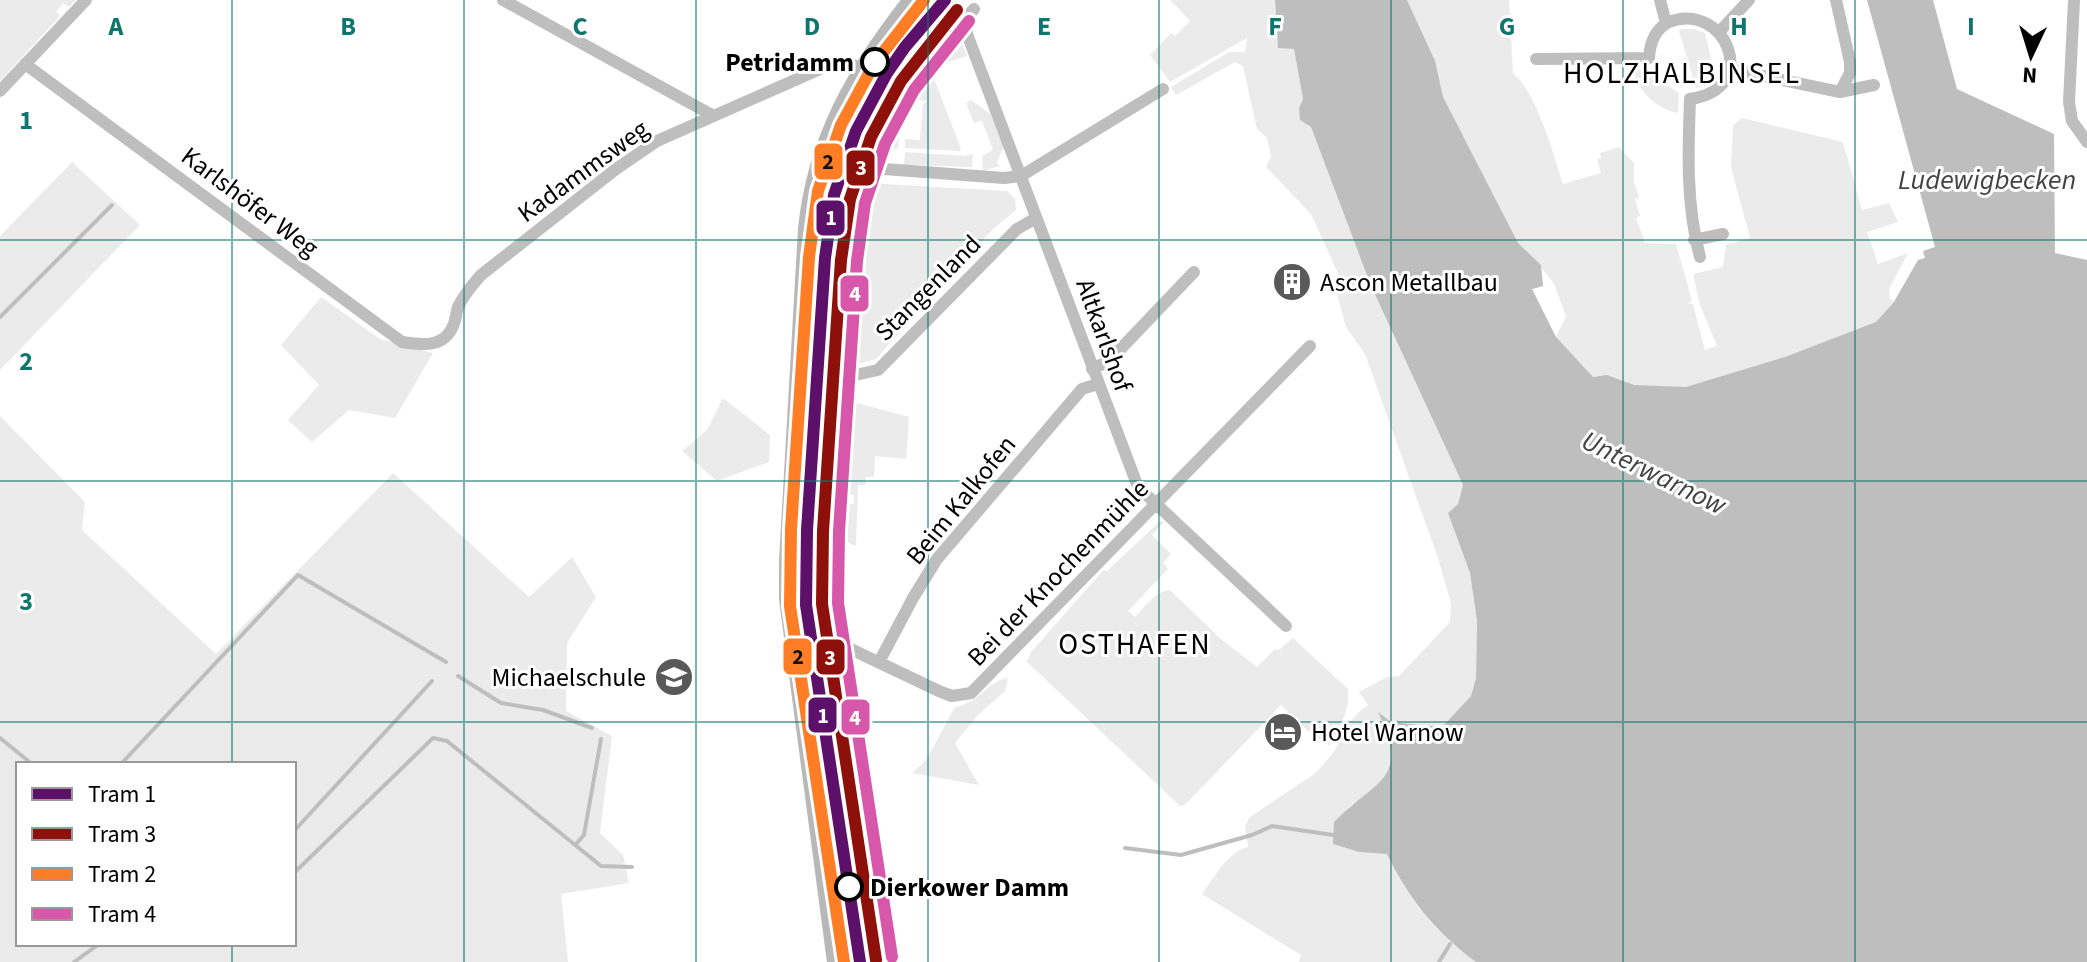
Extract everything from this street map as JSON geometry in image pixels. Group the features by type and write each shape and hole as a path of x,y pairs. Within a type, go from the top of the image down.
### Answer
{"street":[{"path":"0,91 86,0"},
{"path":"503,0 718,112"},
{"path":"836,962 792,638 788,561 807,229 811,191 839,112 863,68 912,0"},
{"path":"1660,0 1666,23"},
{"path":"1721,30 1749,0"},
{"path":"1836,0 1850,62 1850,73 1840,92"},
{"path":"2074,0 2069,102 2072,121 2087,142"},
{"name":"Altkarlshof","path":"974,9 967,17 967,34 1138,487 1286,626"},
{"path":"1536,59 1649,58 1652,39 1666,23 1689,16 1701,18 1721,30 1730,47 1727,76 1718,87 1690,99 1688,169 1694,240 1700,257"},
{"name":"Kadammsweg","path":"453,329 458,308 469,288 481,275 657,141 834,63 855,64 863,68"},
{"name":"Karlshöfer Weg","path":"25,64 402,342 422,345 441,342 453,329"},
{"path":"1729,69 1840,92 1874,85"},
{"path":"821,156 857,167 1004,178 1021,176 1163,89"},
{"name":"Stangenland","path":"846,377 878,370 1017,229 1036,218"},
{"path":"1694,240 1723,234"},
{"path":"1092,369 1109,361 1194,272"},
{"name":"Bei der Knochenmühle","path":"792,638 824,638 941,692 952,696 971,693 1310,346"},
{"name":"Beim Kalkofen","path":"879,662 937,559 1082,389 1098,384"}],"shaded area":[{"path":"0,0 76,0 69,7 63,3 56,12 60,16 0,81"},
{"path":"1170,0 1275,0 1278,48 1294,48 1303,99 1299,108 1311,127 1371,287 1463,485 1458,504 1448,513 1470,573 1477,621 1476,678 1471,696 1442,727 1391,722 1379,714 1390,747 1391,757 1386,775 1369,794 1345,812 1333,844 1359,852 1387,854 1403,885 1424,914 1448,940 1476,962 1299,962 1301,955 1202,894 1228,859 1248,847 1245,826 1250,817 1323,765 1352,719 1368,705 1359,692 1387,677 1399,676 1450,622 1451,603 1437,555 1365,354 1346,327 1337,294 1341,280 1311,214 1266,167 1271,156 1267,138 1257,129 1243,66 1235,62 1176,95 1171,87 1229,52 1245,52 1247,38 1170,82 1150,55 1171,33 1175,36 1190,21"},
{"path":"1378,0 1509,0 1513,74 1537,108 1563,184 1601,173 1597,159 1601,158 1600,153 1619,147 1634,163 1634,182 1639,197 1635,199 1640,216 1636,218 1645,242 1642,243 1676,244 1692,301 1688,304 1693,304 1705,350 1717,346 1700,305 1693,274 1723,267 1726,245 1750,238 1731,167 1733,125 1742,118 1843,142 1862,210 1889,203 1898,222 1867,232 1878,264 1908,253 1889,289 1890,299 1894,301 1918,260 1905,295 1884,320 1702,390 1601,404 1556,337 1566,316 1554,284 1541,267 1543,286 1532,289"},
{"path":"946,17 951,18 967,56 930,68 961,149 905,148 905,139 920,140 923,104 926,101 909,99 910,82 904,81 901,109 886,109 884,135 899,137 898,149 862,146 901,70"},
{"path":"1679,31 1705,33 1715,74 1707,83 1696,88"},
{"path":"1655,68 1667,85 1679,93 1678,113 1656,103 1640,86 1634,71"},
{"path":"971,100 993,116 1005,149 997,163 1000,166 983,171 982,156 993,150 982,121 974,123 966,103"},
{"path":"905,152 973,154 972,167 904,165"},
{"path":"72,162 140,225 0,370 0,236"},
{"path":"849,182 1007,191 1015,199 1016,210 993,229 876,359 861,363 832,358 840,225"},
{"path":"321,297 380,339 433,353 395,418 349,410 312,442 288,420 319,385 281,345"},
{"path":"723,398 770,435 769,462 717,481 682,451 707,430"},
{"path":"846,400 909,417 906,459 875,456 874,477 866,477 865,485 858,485 856,546 846,542 847,504 854,504 854,495 847,494 849,468 834,467 828,536 832,622 819,621 820,512 827,404 844,405"},
{"path":"0,416 85,502 82,530 216,654 393,473 529,597 572,557 596,597 567,643 566,711 612,736 600,833 623,855 629,883 561,894 568,962 0,962"},
{"path":"1160,521 1164,522 1152,535 1171,554 1163,563 1168,569 1128,611 1135,617 1155,596 1170,590 1222,640 1257,667 1274,650 1293,638 1348,689 1346,712 1330,746 1308,731 1281,705 1185,805 1180,806 1027,662 1031,652 1100,574"},
{"path":"814,648 817,648 868,962 863,962"},
{"path":"1008,678 1005,691 977,716 955,743 979,785 912,773 926,760 955,707 971,701 995,683"}],"water":[{"path":"1275,0 1407,0 1435,61 1443,97 1518,243 1541,265 1543,286 1532,289 1556,337 1593,377 1607,375 1634,385 1686,387 1785,357 1876,322 1894,302 1918,260 1925,258 1923,251 1935,247 1867,0 1933,0 1957,89 2054,134 2055,253 2087,260 2087,962 1476,962 1424,914 1387,854 1359,852 1333,844 1334,822 1384,777 1390,766 1391,752 1378,712 1391,722 1442,727 1471,696 1476,678 1477,621 1470,573 1448,513 1458,504 1463,485 1371,286 1311,127 1300,120 1299,108 1303,99 1294,49 1278,48"}],"waterway":[{"path":"0,317 112,205"},
{"path":"123,762 298,575 446,662"},
{"path":"458,676 501,703 543,710 592,728"},
{"path":"296,829 432,681"},
{"path":"0,738 30,762"},
{"path":"296,871 433,738 447,741 601,866 632,867"},
{"path":"576,844 584,835 601,739"},
{"path":"1125,848 1181,855 1252,835 1272,826 1333,835"},
{"path":"1439,962 1450,944"},
{"path":"74,962 96,946"}],"tram line":[{"name":"2","path":"844,962 790,606 791,529 809,257 818,191 841,125 874,64 924,0"},
{"name":"1","path":"860,962 806,605 807,530 825,258 834,195 856,131 887,73 945,0"},
{"name":"3","path":"876,960 822,604 823,531 841,260 850,199 871,137 901,81 957,10"},
{"name":"4","path":"892,957 838,603 839,531 857,261 865,203 885,144 914,90 969,21"}],"place":[{"name":"Petridamm","path":"875,62"},
{"name":"Ascon Metallbau","path":"1292,282"},
{"name":"Michaelschule","path":"674,677"},
{"name":"Hotel Warnow","path":"1283,732"},
{"name":"Dierkower Damm","path":"849,887"}],"district":[{"name":"HOLZHALBINSEL","path":"1682,73"},
{"name":"OSTHAFEN","path":"1135,644"}],"water label":[{"name":"Ludewigbecken","path":"1987,180"},
{"name":"Unterwarnow","path":"1654,473"}]}
